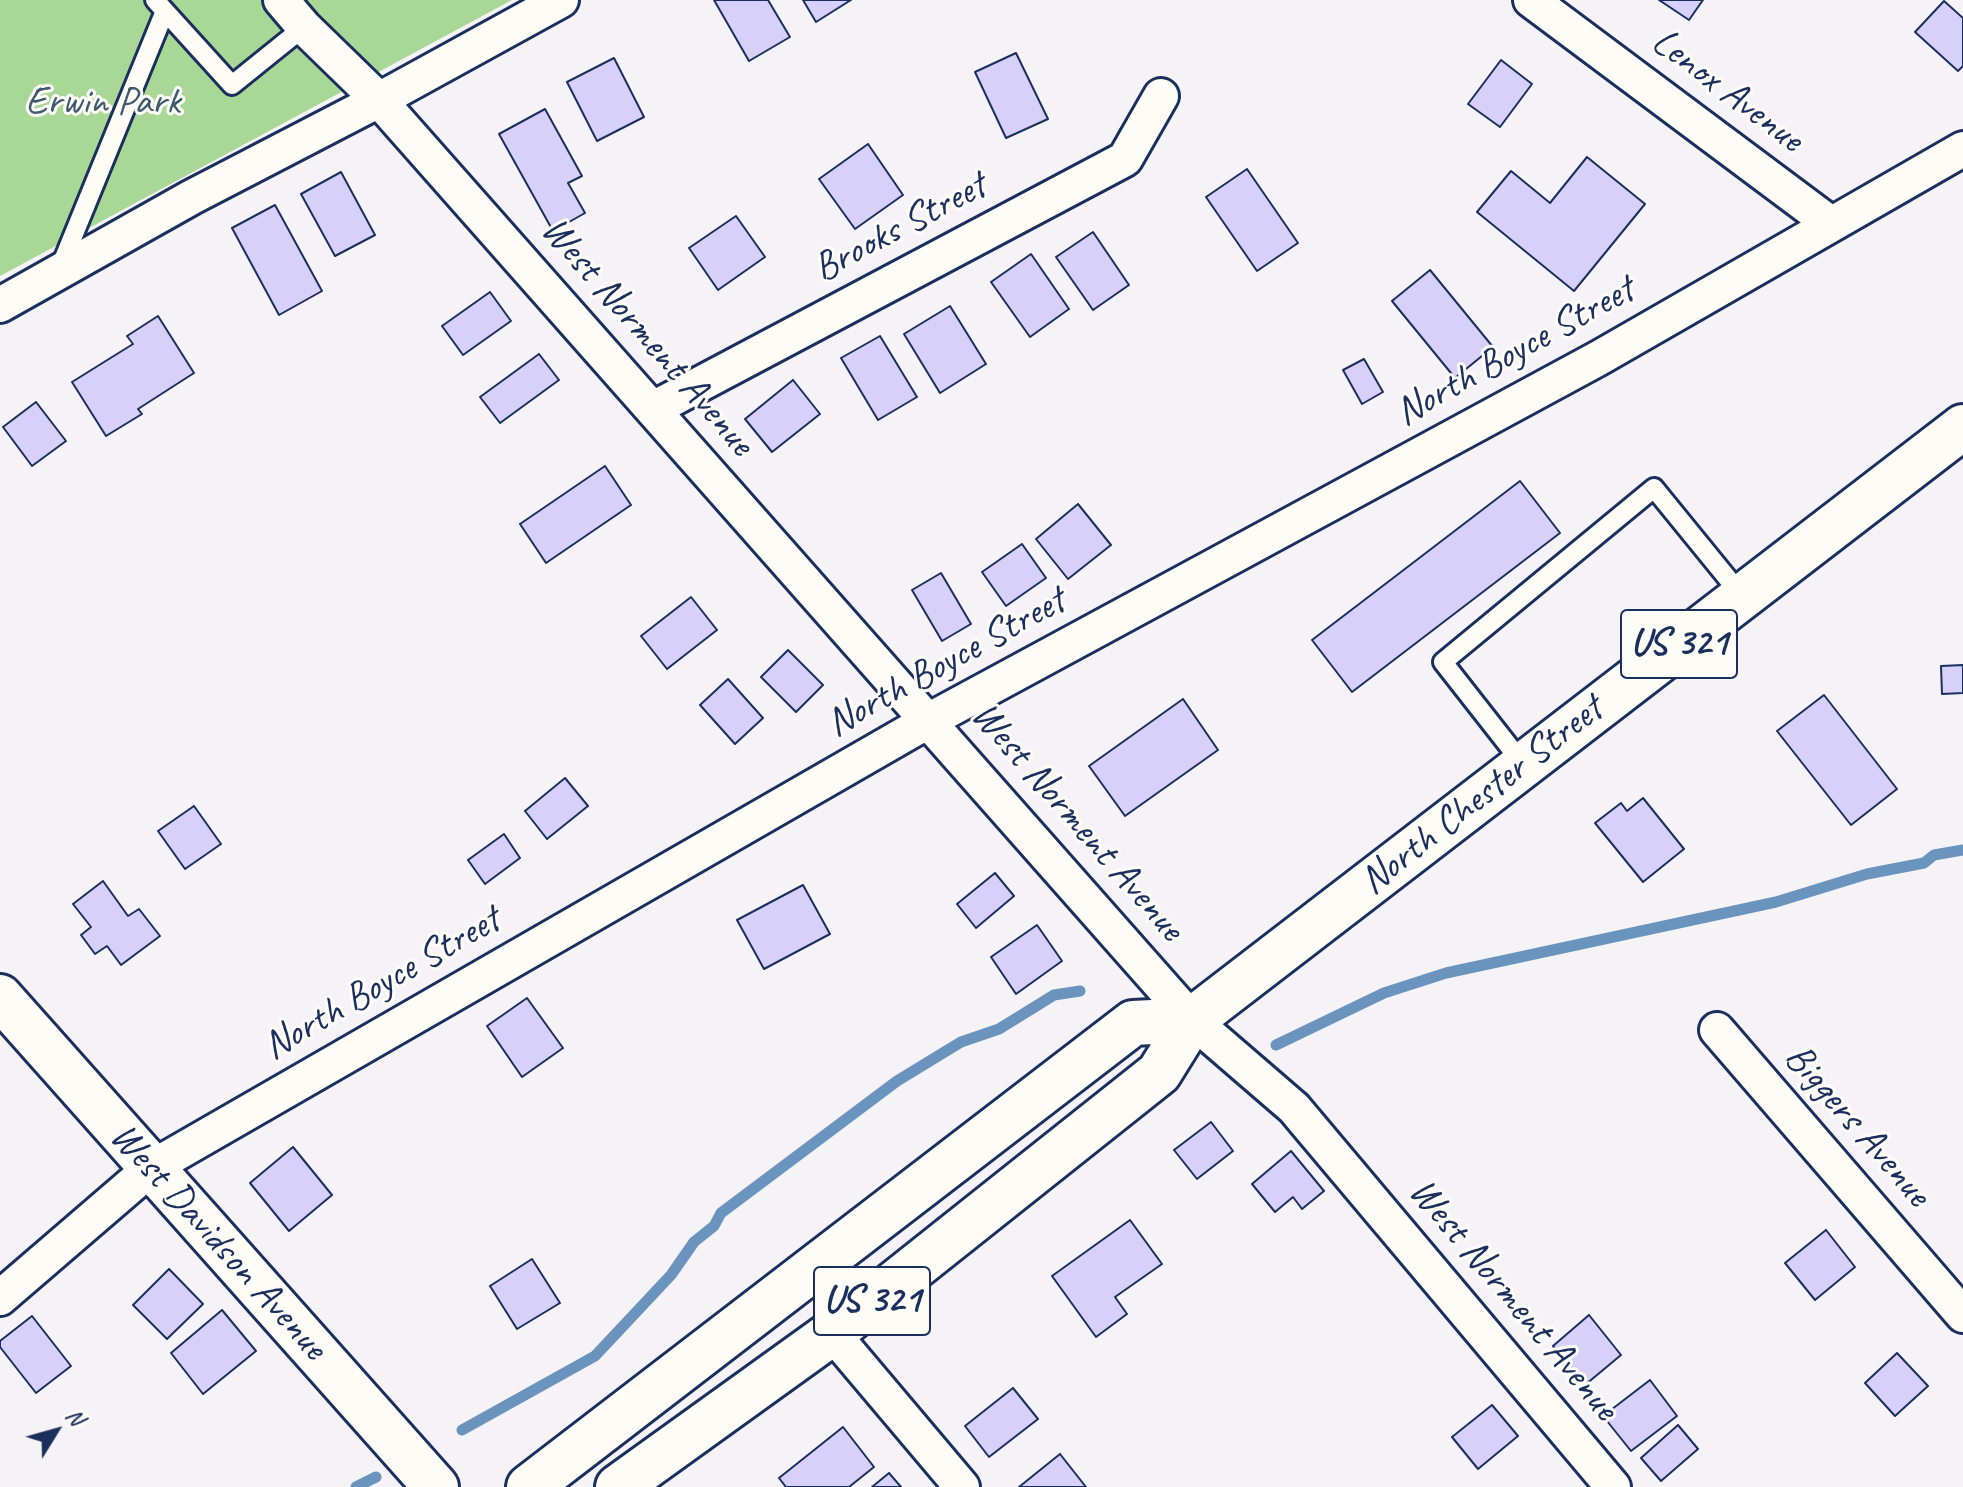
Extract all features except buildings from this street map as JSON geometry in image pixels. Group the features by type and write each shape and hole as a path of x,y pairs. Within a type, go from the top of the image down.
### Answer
{"main road":[{"name":"North Chester Street","path":"618,1487 832,1333 1159,1073 1192,1020 1963,427"},
{"name":"West Davidson Avenue","path":"0,997 436,1487"},
{"name":"US 321","path":"529,1487 1133,1023 1192,1020"}],"street":[{"name":"West Norment Avenue","path":"281,0 304,27 379,100 1192,1020 1294,1108 1613,1487"},
{"path":"0,305 192,197 379,100 561,0"},
{"name":"Lenox Avenue","path":"1531,0 1831,224"},
{"name":"Brooks Street","path":"653,409 1125,159 1161,96"},
{"name":"North Boyce Street","path":"0,1298 151,1168 928,721 1599,358 1963,149"},
{"name":"Biggers Avenue","path":"1717,1030 1963,1315"},
{"path":"832,1333 962,1487"}],"lane":[{"path":"58,272 160,6 232,85 304,27"},
{"path":"1523,764 1443,662 1654,488 1742,596"}],"green space":[{"name":"Erwin Park","path":"0,0 512,0 0,276"}],"waterway":[{"path":"1276,1045 1384,993 1446,973 1776,902 1867,874 1924,863 1934,855 1963,850"},
{"path":"462,1430 595,1356 671,1275 694,1242 714,1226 721,1213 897,1081 961,1042 999,1029 1054,995 1080,991"},
{"path":"356,1487 376,1477"}]}
